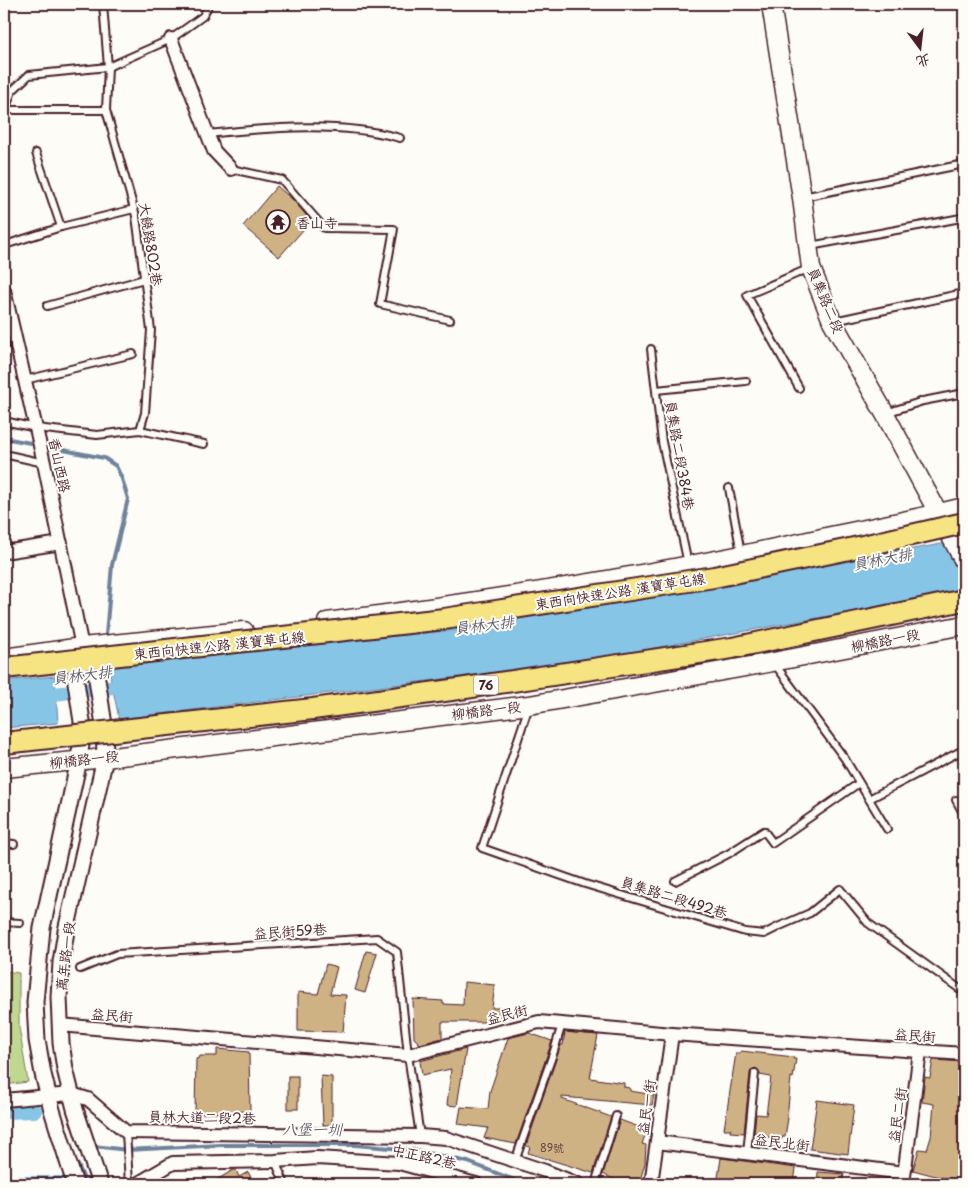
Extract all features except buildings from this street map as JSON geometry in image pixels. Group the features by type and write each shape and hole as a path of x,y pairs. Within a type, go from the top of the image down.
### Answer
{"highway":[{"name":"東西向快速公路 漢寶草屯線","path":"4,668 444,619 714,577 964,523"},
{"name":"76","path":"4,743 313,709 459,690 732,648 964,600"}],"main road":[{"name":"員集路二段","path":"771,4 802,198 811,268 832,321 885,414 964,562"},
{"path":"4,658 82,648 300,626 442,607 742,556 964,507"},
{"name":"柳橋路一段","path":"4,768 105,758 529,705 773,662 964,625"}],"street":[{"path":"172,39 214,151 231,169"},
{"name":"香山西路","path":"4,290 44,463 82,648"},
{"path":"4,552 61,543"},
{"name":"萬年路一段","path":"82,648 96,666 104,725 105,758 66,931 61,962 59,997 65,1069 73,1102 100,1184"},
{"name":"萬年路一段","path":"75,1184 43,1074 37,1040 35,1002 44,919 79,760 83,728 74,669 82,648"},
{"name":"益民街","path":"60,1025 408,1055 539,1022 672,1034 964,1054"},
{"name":"益民一街","path":"651,1184 672,1034"},
{"name":"益民二街","path":"903,1178 920,1051"},
{"path":"4,1100 51,1103 88,1099 126,1132"},
{"name":"員林大道二段2巷","path":"126,1132 420,1136 446,1138 546,1171 578,1184"},
{"name":"益民北街","path":"657,1142 747,1153 903,1178"},
{"name":"中正路2巷","path":"137,1184 173,1163 275,1161 317,1158 399,1163 476,1184"}],"lane":[{"name":"大饒路802巷","path":"103,4 108,67 106,110 134,209 151,330 145,414 140,430"},
{"path":"106,110 4,110 12,91 28,75 108,67 172,39 203,16 209,4"},
{"path":"207,134 271,128 314,127 382,133 400,138"},
{"path":"36,153 61,227"},
{"path":"802,198 964,164"},
{"path":"231,169 282,180 324,228 394,229 380,304 450,320"},
{"path":"4,247 8,244 61,227 134,209"},
{"path":"807,247 961,218"},
{"path":"799,388 747,295 811,268"},
{"path":"47,306 144,279"},
{"path":"832,321 964,293"},
{"name":"員集路二段384巷","path":"651,349 662,442 689,565"},
{"path":"25,380 133,354"},
{"path":"656,390 746,381"},
{"path":"885,414 923,401 964,393"},
{"path":"4,421 36,428 97,435 140,430 204,444"},
{"path":"4,454 44,463"},
{"path":"729,488 742,556"},
{"path":"773,662 844,759 887,829"},
{"name":"員集路二段492巷","path":"529,705 482,848 585,884 745,932 764,934 810,913 840,889 868,923 964,992"},
{"path":"869,800 962,750"},
{"path":"675,881 728,854 764,831 772,843 859,783"},
{"path":"956,800 964,815"},
{"path":"4,843 14,844"},
{"path":"4,922 20,924"},
{"name":"益民街59巷","path":"80,969 117,954 377,938 397,952 408,1055 420,1136"},
{"path":"516,1161 562,1024"},
{"path":"747,1153 755,1073"},
{"path":"595,1184 616,1116"},
{"path":"126,1132 129,1184"},
{"path":"275,1161 284,1184"}],"green space":[{"path":"4,971 19,973 19,1027 28,1082 4,1085"}],"water":[{"path":"964,540 964,591 572,663 119,719 108,666 454,630"},
{"path":"55,676 58,723 4,728 4,681"}],"waterway":[{"path":"4,438 36,444"},
{"path":"43,446 104,458 116,466 122,479 128,499 112,565 106,635"},
{"name":"員林大排","path":"4,700 130,685"},
{"name":"八堡一圳","path":"4,1112 35,1111"},
{"name":"八堡一圳","path":"94,1146 127,1150 221,1145 355,1145 414,1150 468,1162 525,1184"},
{"path":"78,1165 86,1184"},
{"name":"八堡一圳","path":"4,1183 60,1183"}],"place":[{"name":"香山寺","path":"278,222"}]}
